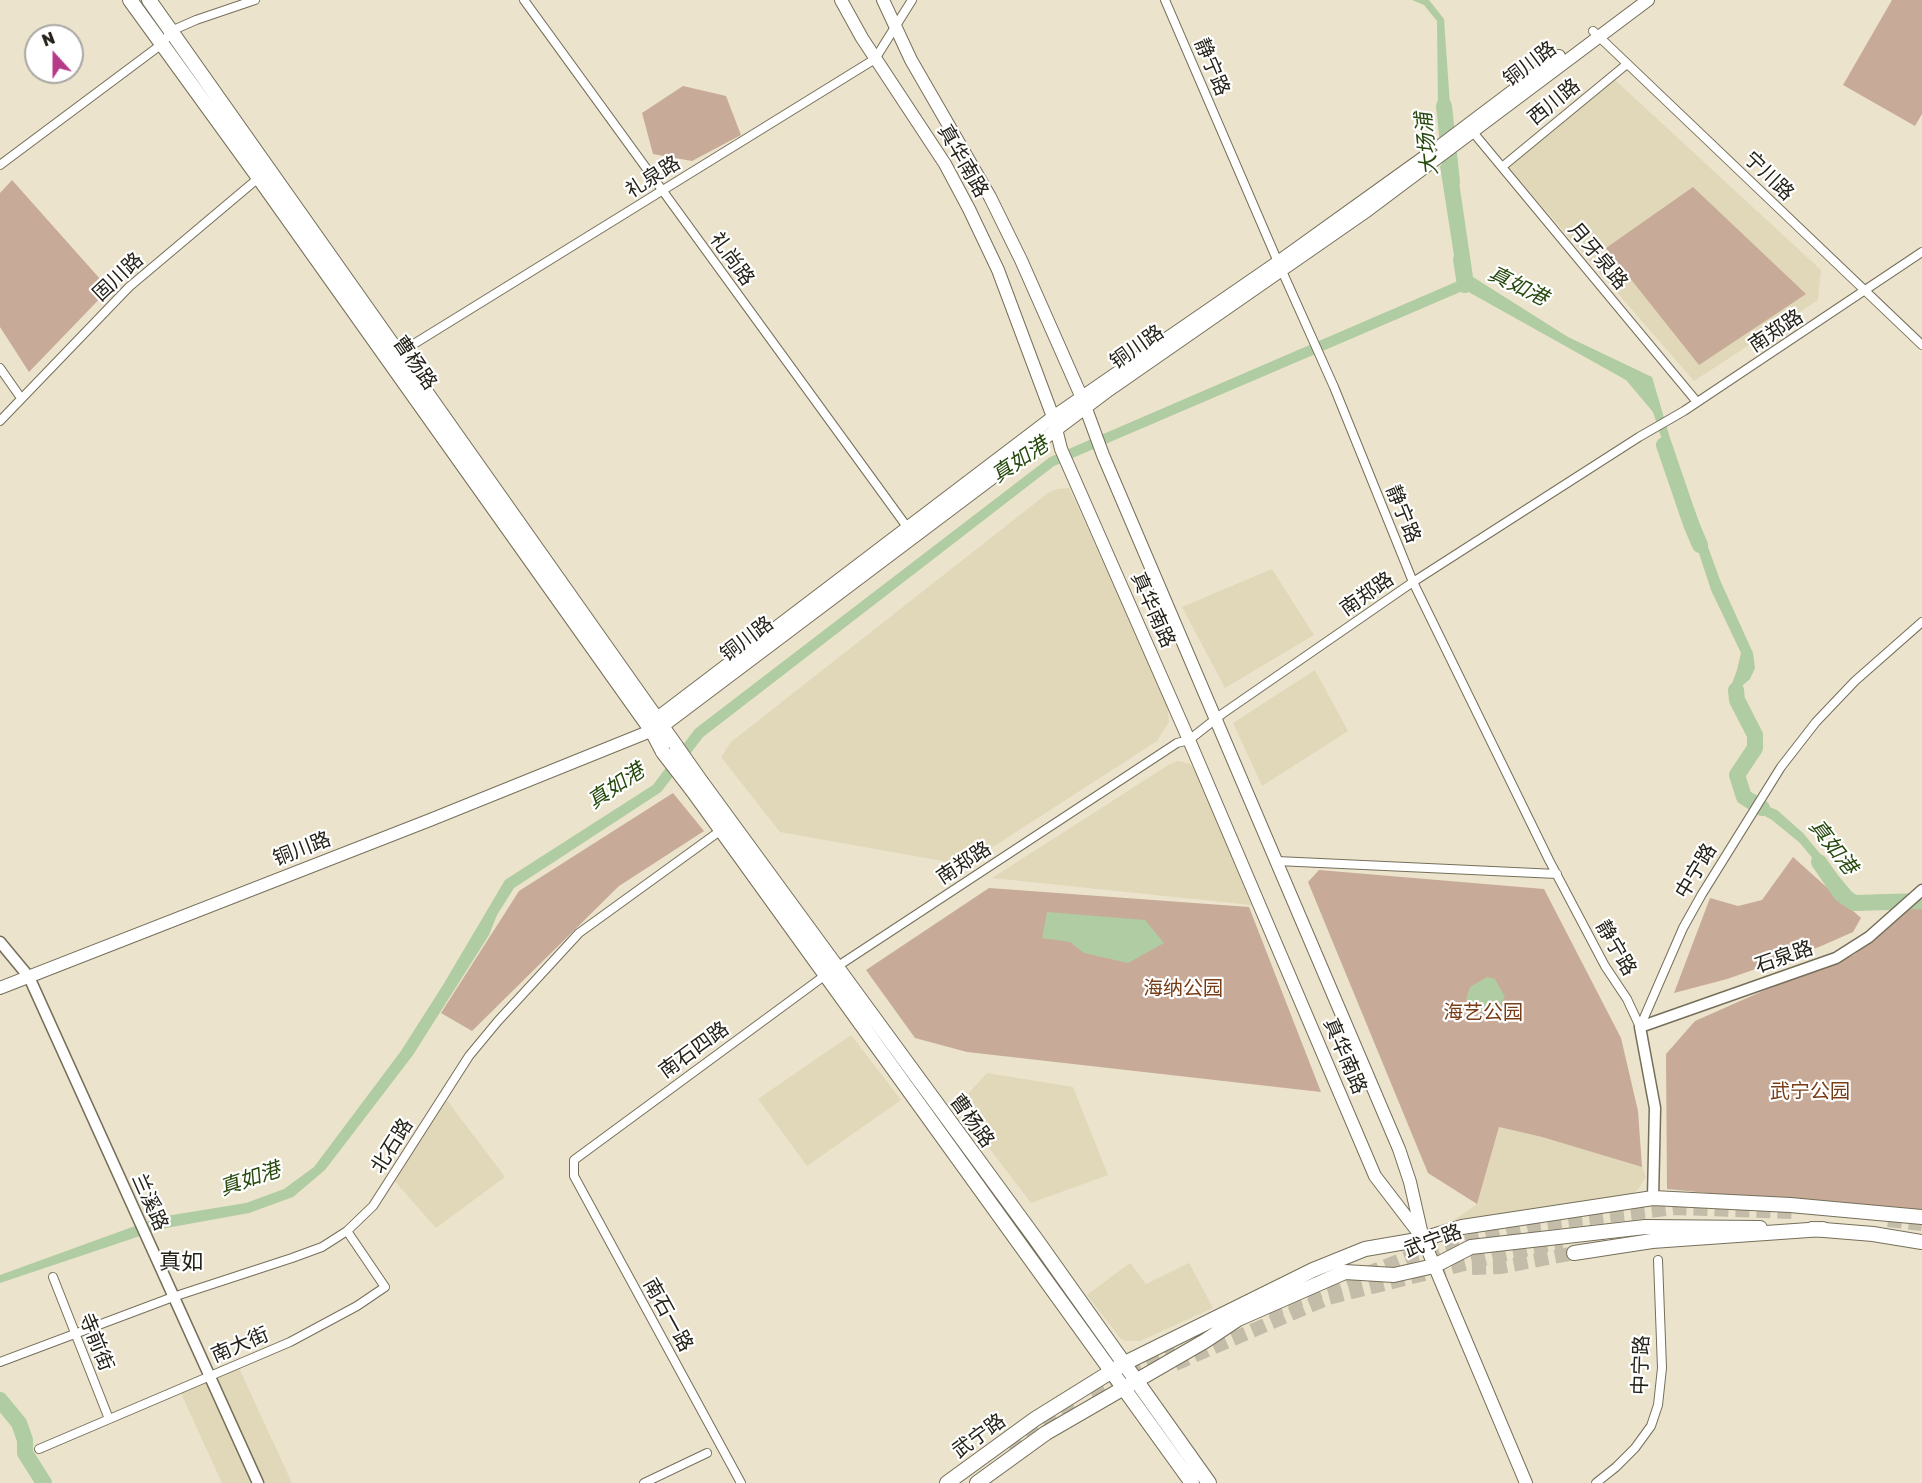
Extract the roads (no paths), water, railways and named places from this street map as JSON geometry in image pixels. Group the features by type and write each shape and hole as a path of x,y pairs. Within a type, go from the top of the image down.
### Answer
{"main road":[{"name":"曹杨路","path":"130,0 264,174"},
{"name":"曹杨路","path":"149,0 264,174 657,725 670,749 831,971 1125,1363 1209,1483"},
{"name":"真华南路","path":"841,0 875,59 945,164 998,270 1058,431 1061,449 1189,740 1375,1176 1423,1239"},
{"name":"真华南路","path":"883,0 911,60 990,197 1021,260 1084,403 1103,455 1399,1149 1410,1182 1423,1239 1526,1483"},
{"name":"铜川路","path":"1457,137 1472,131 1596,34 1634,0"},
{"name":"铜川路","path":"0,988 441,816 657,725 911,532 1053,417 1084,403 1280,267 1596,34 1648,0"},
{"name":"铜川路","path":"911,532 1058,431 1084,403"},
{"name":"曹杨路","path":"831,971 893,1070 1192,1483"},
{"name":"武宁路","path":"946,1483 1035,1419 1112,1370 1313,1270 1365,1248 1423,1239 1462,1227 1653,1198 1790,1205 1922,1217"},
{"name":"武宁路","path":"977,1483 1046,1433 1238,1320 1345,1272 1394,1275 1434,1266 1471,1247 1645,1227 1823,1229 1922,1242"},
{"path":"1574,1253 1664,1240 1823,1229"}],"street":[{"path":"0,165 162,44 171,31 255,0"},
{"name":"礼尚路","path":"524,0 911,532"},
{"name":"礼泉路","path":"394,357 875,59 912,0"},
{"name":"静宁路","path":"1165,0 1280,267 1315,342 1413,582 1557,874 1605,966 1627,999 1640,1027"},
{"name":"宁川路","path":"1596,34 1922,345"},
{"name":"西川路","path":"1502,167 1628,64"},
{"name":"月牙泉路","path":"1472,131 1697,402"},
{"name":"固川路","path":"0,421 129,287 264,174"},
{"name":"南郑路","path":"831,971 1177,742 1189,740 1413,582 1677,415 1922,252"},
{"path":"0,368 21,398"},
{"name":"中宁路","path":"1640,1027 1683,928 1781,768 1816,722 1855,681 1922,622"},
{"name":"北石路","path":"0,1362 173,1297 292,1258 322,1246 347,1231 373,1206 469,1056 579,933 726,826"},
{"path":"1277,861 1557,874"},
{"name":"石泉路","path":"1640,1027 1836,958 1869,937 1922,890"},
{"name":"兰溪路","path":"0,942 29,977 258,1483"},
{"name":"南石四路","path":"573,1160 831,971"},
{"path":"1640,1027 1655,1108 1653,1198"},
{"name":"南石一路","path":"573,1160 574,1176 741,1483"},
{"name":"南大街","path":"39,1449 323,1326 385,1287 347,1231"},
{"name":"中宁路","path":"1596,1483 1635,1448 1651,1426 1658,1405 1662,1368 1658,1260"},
{"name":"寺前街","path":"53,1277 109,1419"},
{"path":"644,1483 706,1453"}],"waterway":[{"name":"大场浦","path":"1444,106 1452,182"},
{"name":"大场浦","path":"1461,259 1465,285"},
{"name":"真如港","path":"1664,445 1700,545"},
{"name":"真如港","path":"1736,690 1737,700 1755,735 1755,748 1737,775 1744,797 1762,808"},
{"name":"真如港","path":"1819,862 1841,894 1854,903 1922,901"},
{"path":"0,1400 19,1423 25,1440 25,1453 44,1483"}],"tunnel":[{"path":"1268,1312 1414,1255 1539,1224 1675,1208 1795,1212"},
{"path":"1888,1220 1922,1224"},
{"path":"1175,1364 1328,1298 1562,1242"},
{"path":"1472,1268 1501,1267 1574,1253"},
{"path":"1090,1391 1176,1352"},
{"path":"1008,1446 1072,1403"}],"district":[{"name":"真如","path":"181,1262"}],"park label":[{"name":"海纳公园","path":"1183,989"},
{"name":"海艺公园","path":"1483,1013"},
{"name":"武宁公园","path":"1810,1092"}]}
